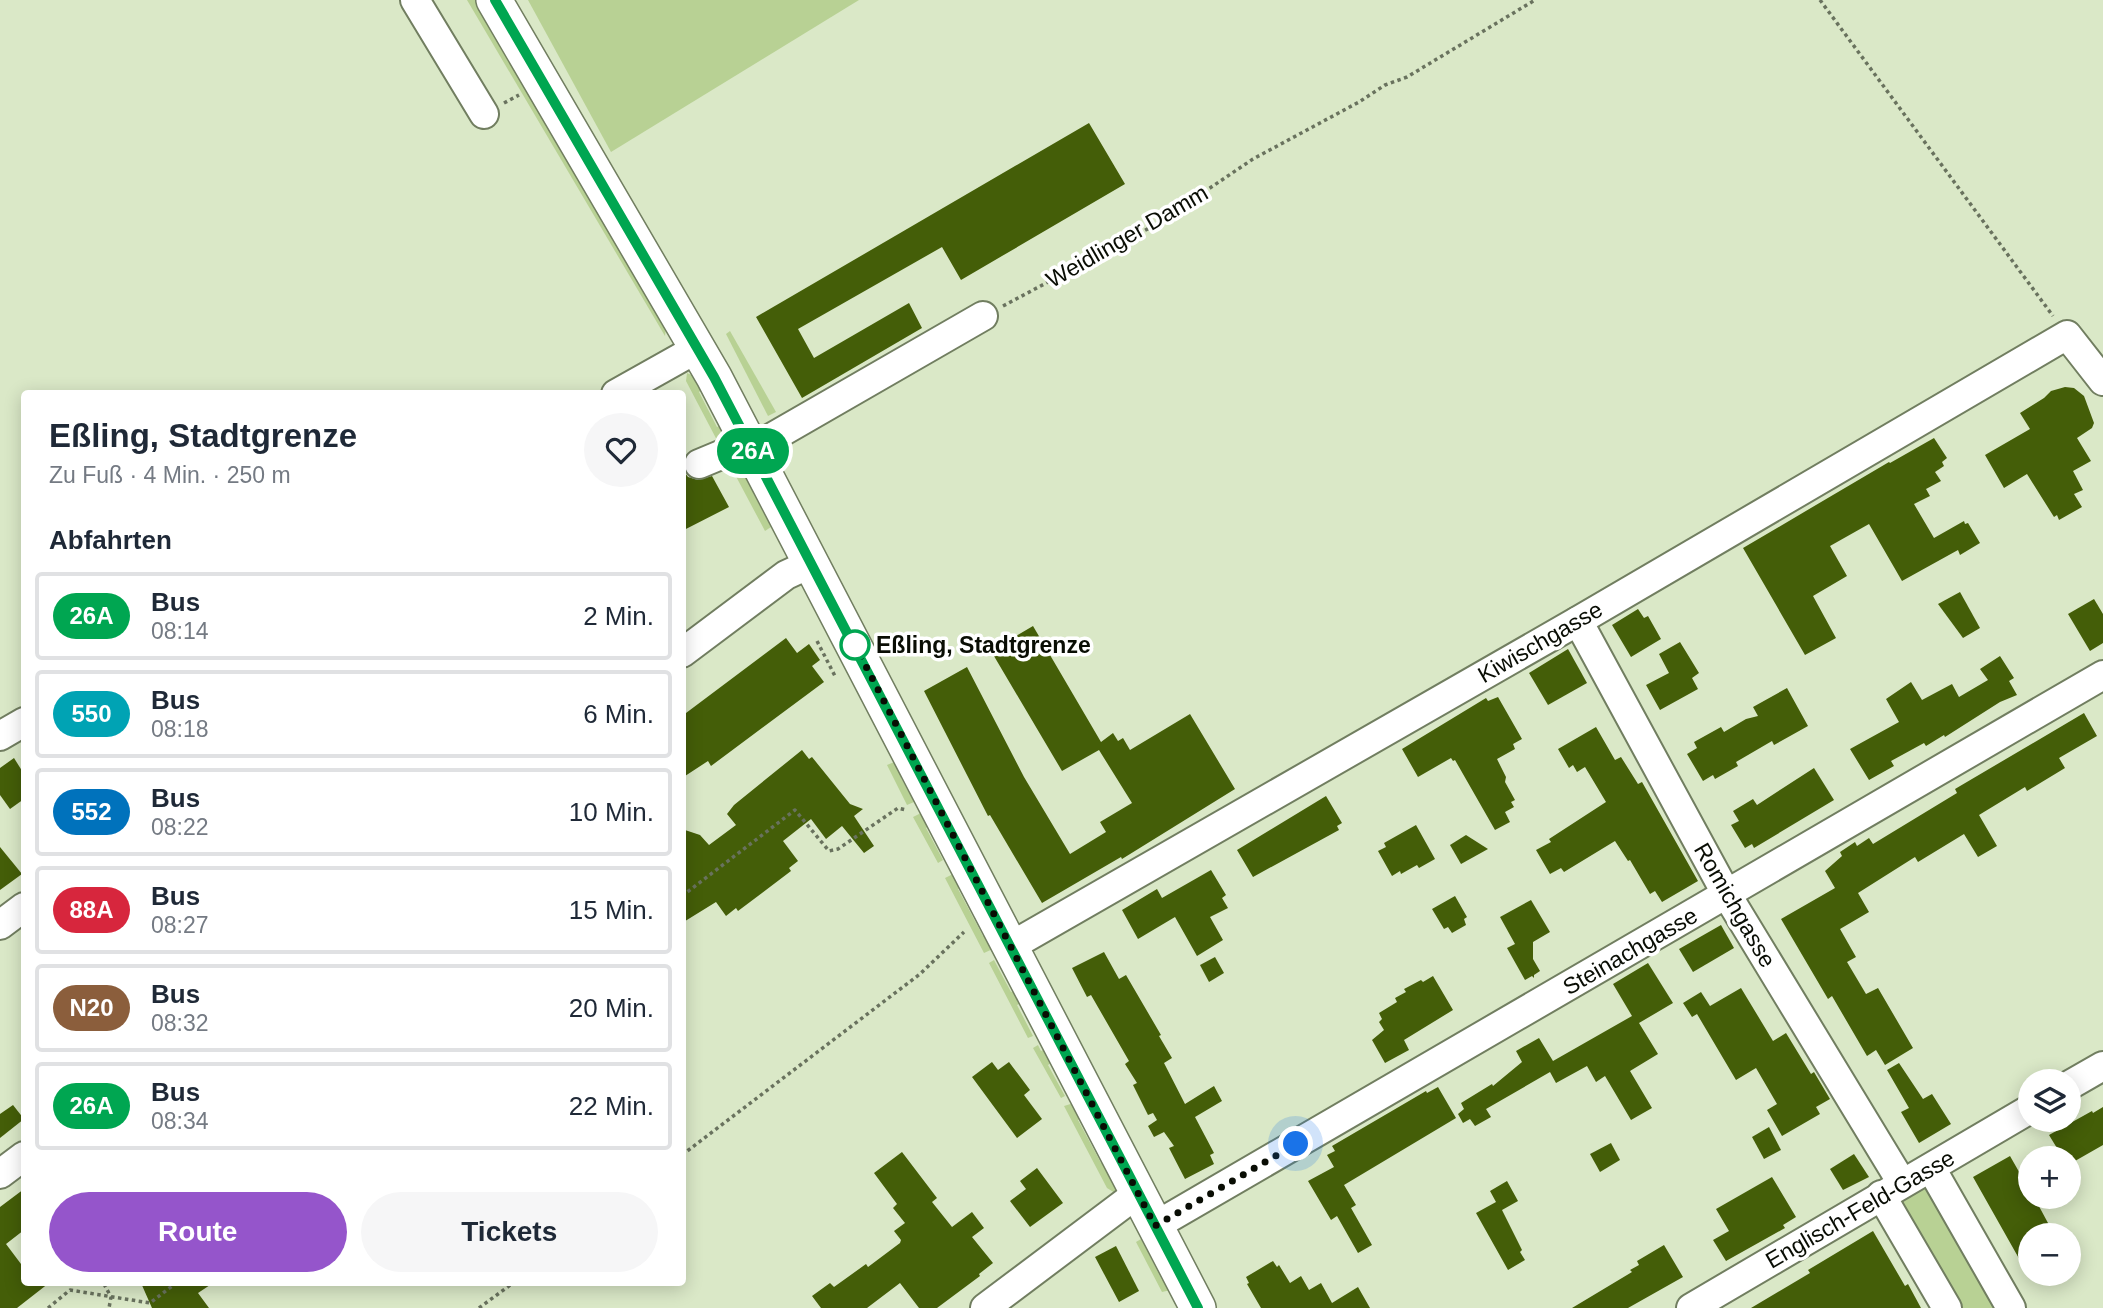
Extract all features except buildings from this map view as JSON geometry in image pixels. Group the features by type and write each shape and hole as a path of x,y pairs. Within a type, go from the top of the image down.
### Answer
{"main road":[{"path":"494,0 698,348 934,796 1198,1308"}],"street":[{"path":"415,0 484,114"},
{"path":"699,464 723,454 752,449 983,316"},
{"path":"2067,335 2103,381"},
{"name":"Kiwischgasse","path":"1012,946 1578,621 2067,335"},
{"path":"623,390 698,348"},
{"path":"686,650 786,575 812,563"},
{"name":"Romichgasse","path":"1578,621 1727,895 1892,1189 1947,1308"},
{"name":"Steinachgasse","path":"1155,1226 2103,675"},
{"path":"0,736 21,724"},
{"path":"0,925 21,908"},
{"path":"2081,1079 2103,1066"},
{"name":"Englisch-Feld-Gasse","path":"1691,1308 2018,1116"},
{"path":"0,1174 21,1158"},
{"path":"1931,1168 2011,1308"},
{"path":"985,1308 1138,1193"}],"path":[{"name":"Weidlinger Damm","path":"983,316 1155,225 1253,159 1359,102 1385,85 1407,77 1535,0"},
{"path":"1819,0 2067,335"},
{"path":"686,893 795,810 829,851 838,849 898,807 907,810 934,796"},
{"path":"686,1152 920,974 964,932"},
{"path":"105,1286 111,1297 109,1308"},
{"path":"48,1308 70,1290 150,1303 172,1286"},
{"path":"479,1308 509,1286"}],"green space":[{"path":"467,0 479,0 666,328 665,336"},
{"path":"528,0 859,0 611,152"},
{"path":"730,331 776,412 768,416 726,334"},
{"path":"687,373 698,378 705,388 699,392 717,427 724,424 731,437 719,444 686,381"},
{"path":"738,463 745,477 752,475 758,488 753,493 771,527 765,531 731,467"},
{"path":"899,760 907,774 901,778 914,802 907,805 887,765"},
{"path":"925,811 933,823 926,828 943,860 938,863 913,817"},
{"path":"957,872 964,885 958,889 983,936 989,933 997,947 984,953 945,878"},
{"path":"994,960 1011,992 1017,989 1024,1002 1017,1005 1033,1036 1028,1038 989,963"},
{"path":"1038,1045 1041,1051 1047,1048 1055,1060 1048,1065 1065,1096 1061,1098 1033,1048"},
{"path":"1077,1102 1084,1116 1078,1120 1101,1163 1108,1161 1117,1182 1115,1193 1107,1188 1064,1106"},
{"path":"1926,1182 2004,1308 1956,1308 1900,1203 1903,1191"},
{"path":"1141,1239 1162,1280 1168,1277 1175,1289 1162,1292 1136,1242"}],"bus line":[{"name":"26A","path":"495,0 714,377 1198,1308"}],"place":[{"name":"Eßling, Stadtgrenze","path":"855,645"}],"route":[{"path":"855,645 1155,1226 1296,1144"}]}
